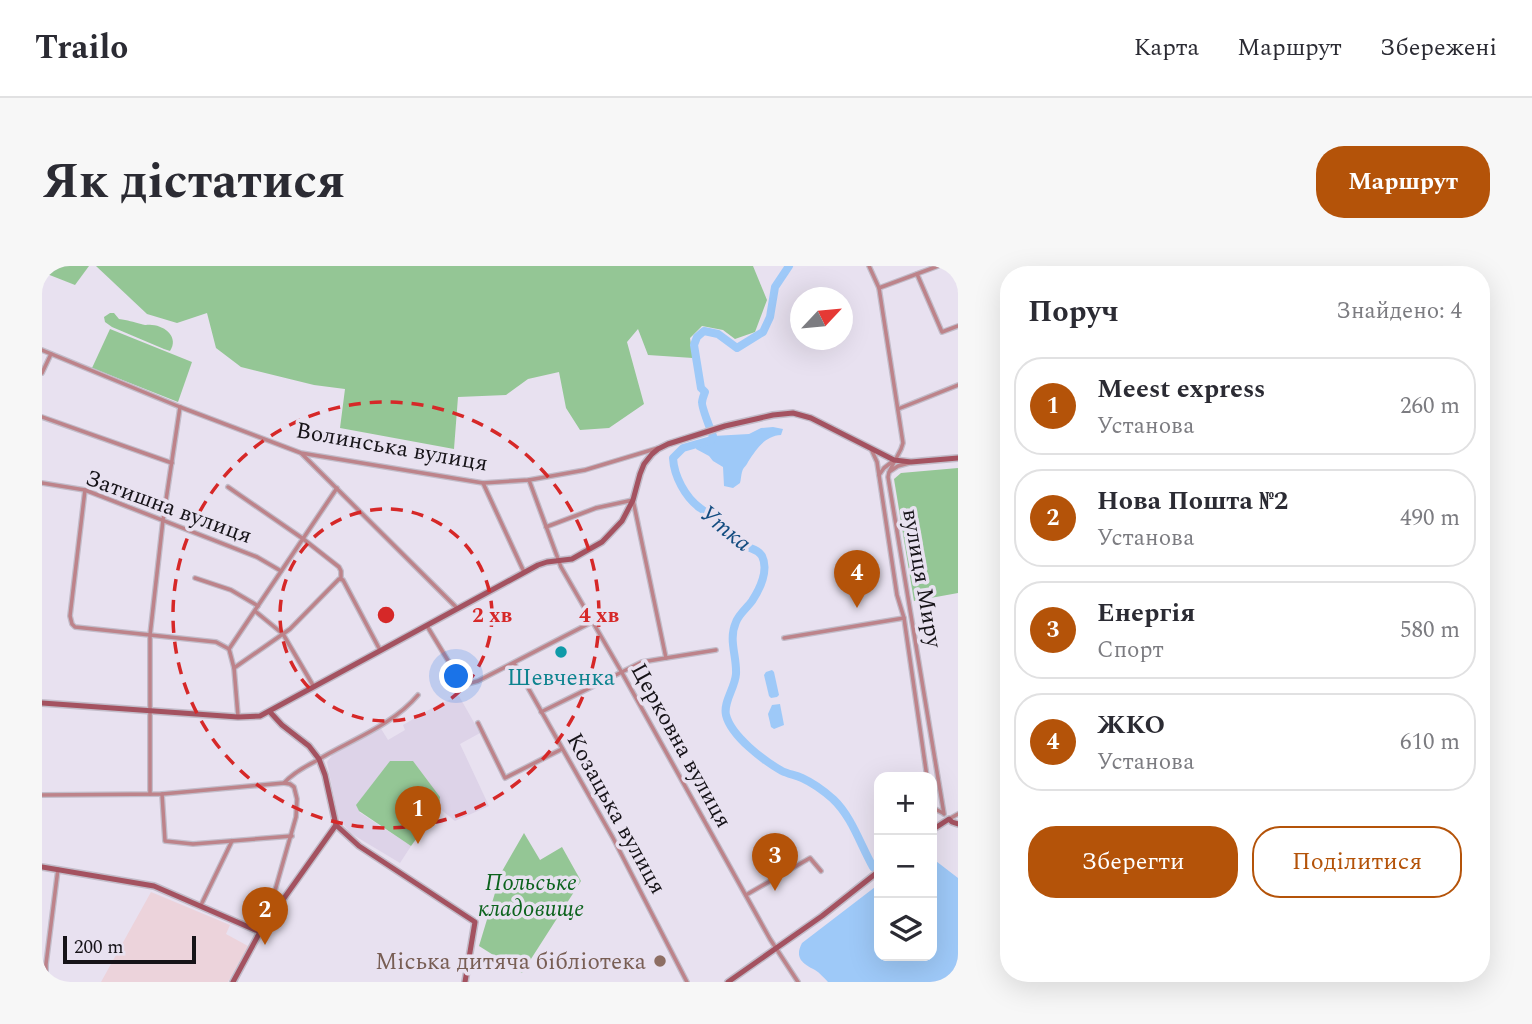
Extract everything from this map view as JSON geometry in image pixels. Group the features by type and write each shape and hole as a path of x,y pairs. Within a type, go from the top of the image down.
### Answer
{"main road":[{"path":"42,703 238,718 270,712 524,572 542,563 578,557 602,542 622,521 633,500 644,464 652,454 665,445 705,431 782,414 801,415 894,460 911,462 958,458"},
{"path":"277,708 277,716 282,725"},
{"path":"270,712 309,746 319,759 336,825 359,846 475,922 464,982"},
{"path":"260,716 282,725"},
{"path":"937,826 947,817 958,824"},
{"path":"233,982 260,932 336,825"},
{"path":"42,867 154,886 260,932"},
{"path":"727,982 822,916 874,875"}],"street":[{"name":"вулиця Миру","path":"869,266 879,288 903,443 889,472 888,481 947,817"},
{"path":"879,288 938,266"},
{"path":"917,274 942,332 958,326"},
{"name":"Волинська вулиця","path":"42,350 301,453 483,483 529,480 585,470 665,445"},
{"path":"42,373 51,354"},
{"path":"898,409 958,385"},
{"path":"150,795 150,635 163,520 180,407"},
{"path":"42,417 172,463"},
{"name":"вулиця Миру","path":"871,449 876,458 897,595 904,618 926,772"},
{"path":"301,453 457,608"},
{"path":"879,475 894,460"},
{"path":"889,472 911,462"},
{"name":"Церковна вулиця","path":"529,480 558,562 776,948 799,982"},
{"name":"Затишна вулиця","path":"42,483 86,490 257,557 281,571"},
{"path":"483,483 524,572"},
{"path":"228,487 339,567 341,579 380,650"},
{"path":"229,649 337,488"},
{"path":"86,490 70,615 72,624 75,627 216,642 229,649 234,668 238,718"},
{"path":"546,527 596,508 633,500 666,658"},
{"path":"195,578 231,590 258,606"},
{"path":"234,668 299,621 330,586 341,579"},
{"path":"255,611 283,634 314,687"},
{"path":"784,638 904,618"},
{"path":"426,625 453,670 464,683 470,684 592,622"},
{"path":"541,712 642,662 716,650"},
{"name":"Козацька вулиця","path":"514,663 612,838 687,982"},
{"path":"284,783 293,774 399,714 418,695"},
{"path":"478,723 505,778 562,749"},
{"path":"42,795 150,795 290,784 297,799 292,836 260,932"},
{"path":"162,794 165,841 193,844 292,836"},
{"path":"937,811 947,817 958,814"},
{"path":"201,906 232,841"},
{"path":"746,895 810,858 821,872"},
{"path":"46,982 58,869"}],"shaded area":[{"path":"459,696 480,733 460,744 489,806 455,821 439,808 440,797 359,812 411,846 400,863 350,833 338,817 327,762 333,754 380,727 388,740 405,730 403,725"},
{"path":"151,892 230,925 226,934 248,946 228,982 101,982"}],"green space":[{"path":"42,266 89,266 75,285 42,272"},
{"path":"96,266 753,266 767,300 755,332 735,339 723,330 702,326 690,338 693,358 648,355 638,329 627,342 644,404 609,428 580,430 566,408 559,372 528,379 506,395 458,397 454,449 340,428 345,389 314,385 241,367 216,348 207,313 177,323 147,314"},
{"path":"114,313 119,319 166,330 173,342 170,351 112,327 105,322 104,317"},
{"path":"110,329 192,362 178,402 92,368"},
{"path":"958,468 958,593 914,601 894,479 901,473"},
{"name":"Польське кладовище","path":"390,761 413,761 440,797 439,808 411,846 359,811 356,805"},
{"name":"Польське кладовище","path":"524,833 540,860 562,847 581,881 522,973 479,946 501,873"}],"water":[{"path":"761,428 783,429 781,435 761,444 743,469 740,483 733,488 724,486 723,467 696,449 697,441 713,436 749,434"},
{"path":"772,670 779,695 771,698 764,675"},
{"path":"780,704 784,725 774,729 768,714 772,705"},
{"path":"937,862 958,878 958,982 828,982 799,957 802,943 874,888 874,961 937,961"}],"waterway":[{"name":"Утка","path":"789,266 775,287 770,317 763,332 737,348 718,334 704,331 697,337 694,345 701,388 705,392 702,405 713,436 711,440 683,448 673,458 681,486 690,498 718,519 740,542 758,552 764,561 761,585 737,619 734,629 736,674 726,705 729,723 741,739 766,761 782,771 810,782 833,799 851,822 873,867"}],"place":[{"name":"ЖКО","path":"857,608"},
{"name":"Шевченка","path":"561,652"},
{"name":"Meest express","path":"418,844"},
{"name":"Енергія","path":"775,891"},
{"name":"Нова Пошта №2","path":"265,945"},
{"name":"Міська дитяча бібліотека","path":"660,961"}]}
